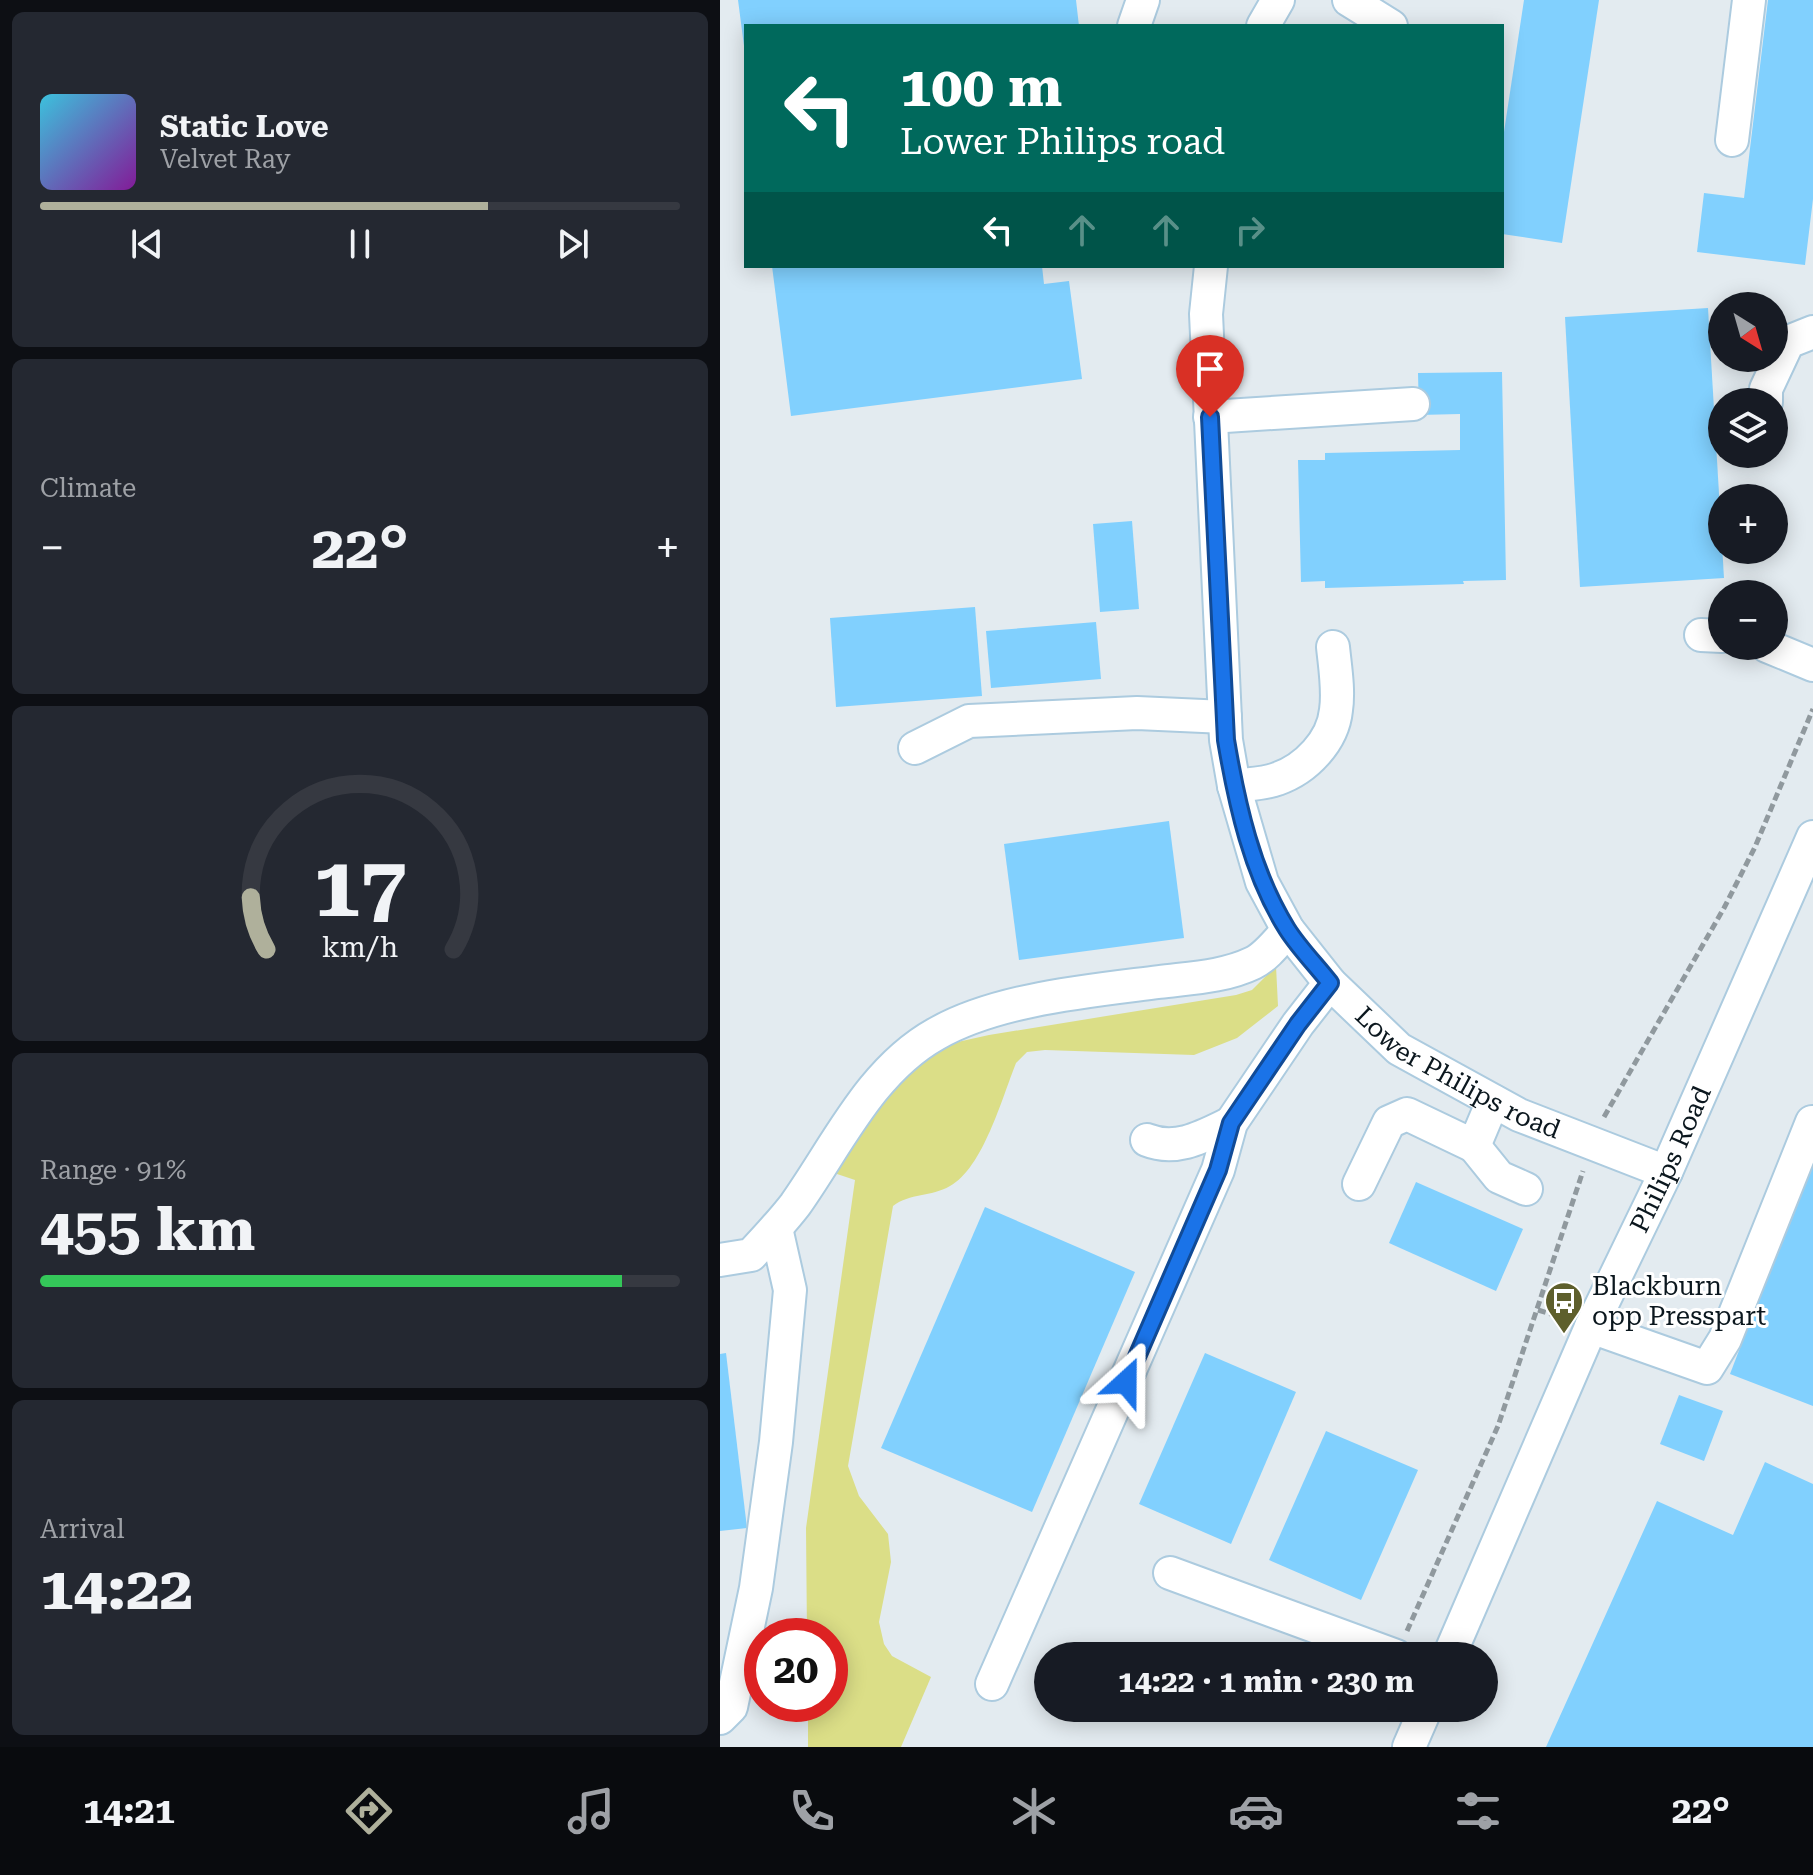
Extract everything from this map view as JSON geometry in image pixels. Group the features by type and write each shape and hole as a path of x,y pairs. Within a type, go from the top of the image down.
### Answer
{"street":[{"path":"1135,24 1143,0"},
{"path":"1264,24 1278,0"},
{"path":"1349,0 1388,24"},
{"path":"1732,140 1749,0"},
{"name":"Lower Philips road","path":"1211,268 1206,314 1225,717 1234,786 1262,882 1288,930 1330,983 1399,1049 1519,1115 1666,1172"},
{"path":"1766,388 1788,342 1813,332"},
{"path":"1210,417 1413,404"},
{"path":"1234,786 1277,779 1302,766 1317,752 1331,731 1337,710 1333,647"},
{"path":"1788,655 1813,665"},
{"path":"915,748 969,721 1137,713 1225,717"},
{"name":"Philips Road","path":"1455,1642 1591,1327 1666,1172 1813,837"},
{"path":"720,1260 751,1255 776,1228 890,1067 933,1035 973,1016 1014,1006 1222,974 1256,962 1288,930"},
{"path":"992,1684 1212,1184 1231,1123 1298,1024 1330,983"},
{"path":"1474,1146 1493,1101"},
{"path":"1359,1184 1389,1122 1407,1114 1474,1146 1499,1177 1526,1189"},
{"path":"1591,1327 1707,1368 1725,1339 1812,1122"},
{"path":"1147,1140 1159,1145 1188,1143 1231,1123"},
{"path":"720,1718 731,1707 756,1588 776,1442 790,1290 776,1228"},
{"path":"1170,1573 1358,1642"},
{"path":"1409,1747 1420,1722"}],"path":[{"path":"1601,1122 1724,908 1755,847 1813,709"},
{"path":"1402,1642 1498,1426 1586,1162"}],"shaded area":[{"path":"720,0 1813,0 1813,1747 720,1747"}],"green space":[{"path":"1276,966 1278,1006 1237,1038 1194,1055 1027,1052 1016,1063 982,1148 962,1177 943,1189 906,1199 893,1206 848,1466 859,1496 888,1534 891,1562 879,1622 884,1644 892,1656 931,1677 901,1747 808,1747 808,1722 848,1722 848,1618 807,1618 806,1528 855,1180 828,1171 859,1121 935,1047 1252,990"}],"building":[{"path":"738,0 1076,0 1079,24 744,24 744,46"},
{"path":"1524,0 1599,0 1562,243 1504,234 1504,132"},
{"path":"1768,0 1813,0 1813,199 1805,265 1697,252 1704,193 1744,198"},
{"path":"772,268 1042,268 1044,284 1069,281 1082,379 791,416"},
{"path":"1708,308 1708,372 1712,372 1713,388 1708,388 1708,468 1717,468 1718,484 1708,484 1708,564 1723,564 1724,578 1580,587 1565,317"},
{"path":"1502,372 1506,580 1325,588 1325,581 1301,582 1298,460 1325,460 1325,453 1460,450 1460,414 1419,415 1418,373"},
{"path":"1132,521 1139,609 1100,612 1093,524"},
{"path":"975,607 982,696 836,707 830,618"},
{"path":"1096,622 1101,679 991,688 986,631"},
{"path":"1169,821 1184,938 1019,960 1004,844"},
{"path":"1813,1157 1813,1406 1730,1374"},
{"path":"1416,1182 1523,1229 1496,1291 1389,1243"},
{"path":"985,1207 1135,1272 1032,1512 881,1448"},
{"path":"726,1353 747,1528 720,1531 720,1354"},
{"path":"1205,1353 1296,1392 1231,1544 1139,1504"},
{"path":"1679,1395 1723,1411 1704,1461 1660,1444"},
{"path":"1326,1431 1418,1470 1361,1600 1269,1560"},
{"path":"1765,1462 1813,1484 1813,1747 1546,1747 1657,1501 1733,1535"}],"place":[{"name":"Blackburn opp Presspart","path":"1564,1335"}],"route":[{"path":"1126,1382 1218,1170 1231,1123 1298,1024 1330,983 1288,930 1262,882 1234,786 1226,740 1210,417"}]}
